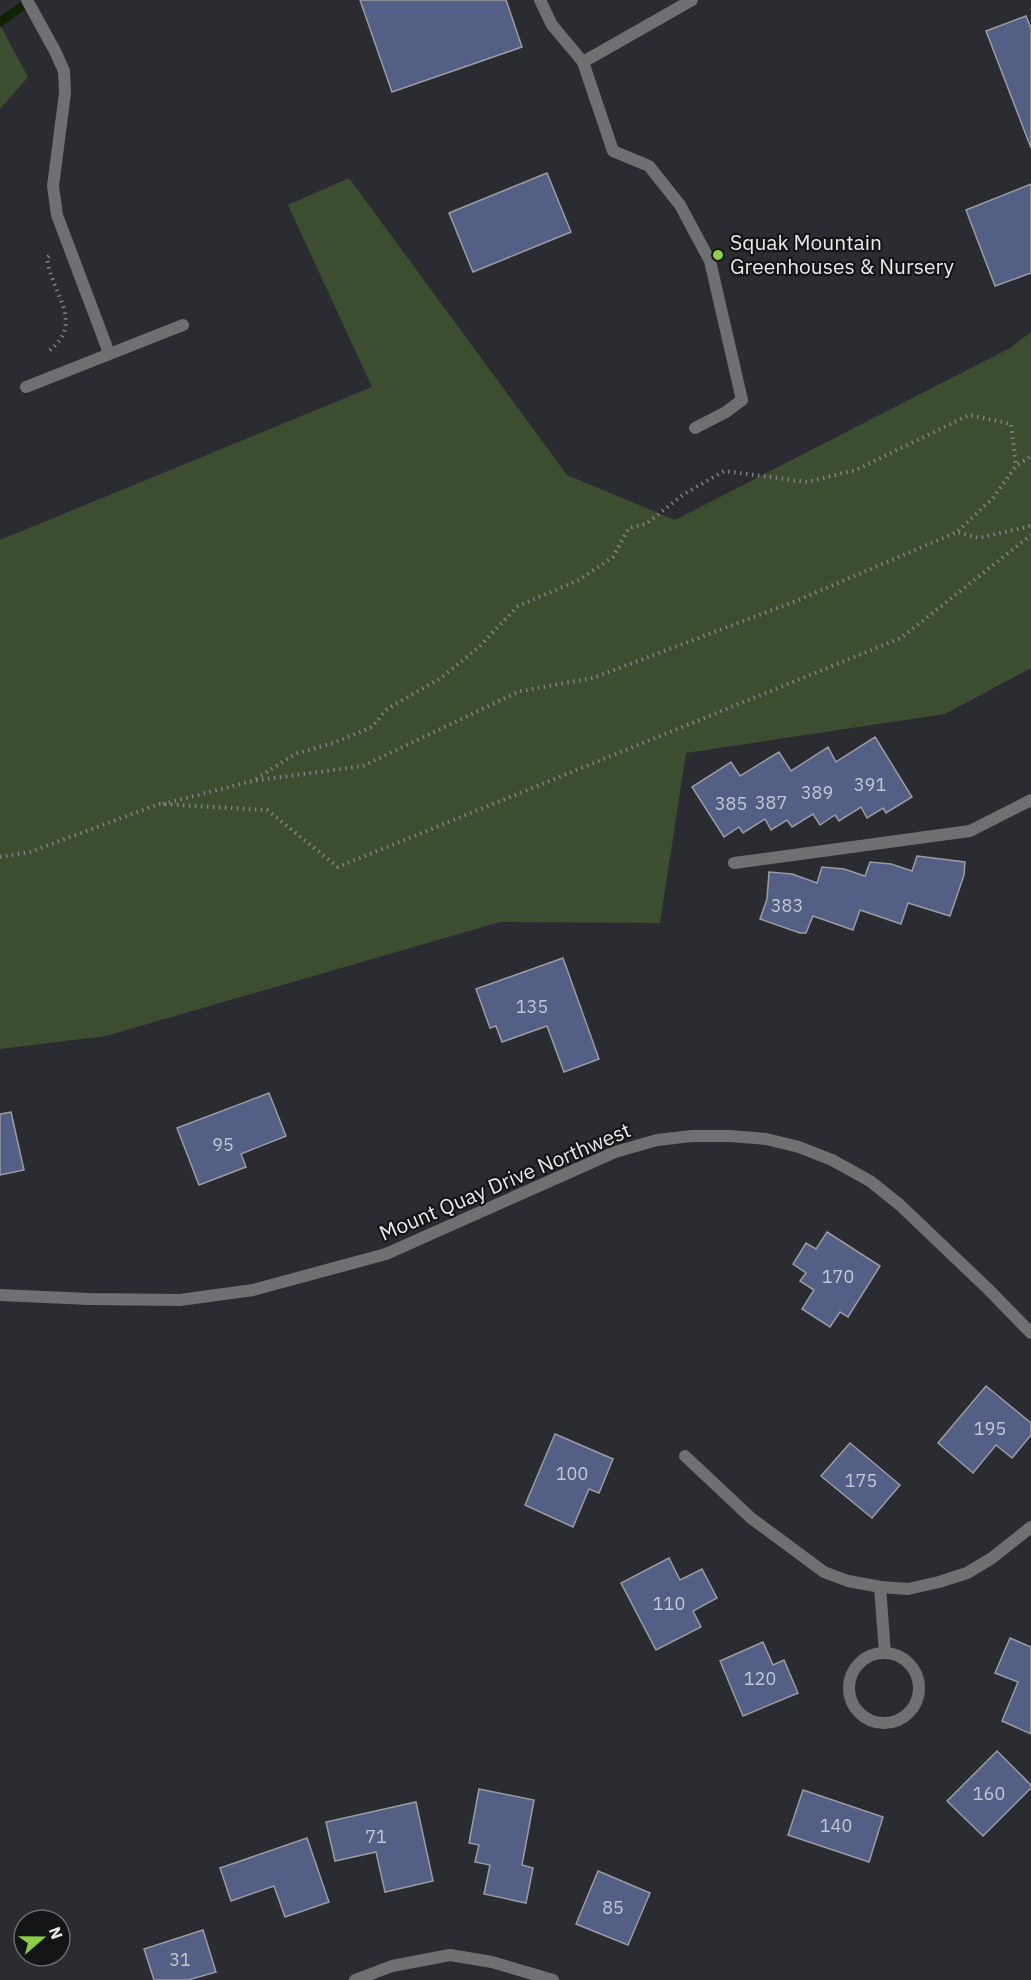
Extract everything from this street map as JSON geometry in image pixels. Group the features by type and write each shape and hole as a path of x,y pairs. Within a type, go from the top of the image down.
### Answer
{"street":[{"path":"27,0 64,71 65,93 53,186 57,215 109,353"},
{"path":"540,0 552,25 583,62 613,151 649,166 680,205 710,261 742,400 726,412 695,428"},
{"path":"583,62 692,0"},
{"path":"26,387 183,325"},
{"path":"734,863 970,831 1031,800"},
{"name":"Mount Quay Drive Northwest","path":"0,1295 180,1300 253,1290 386,1254 615,1152 657,1140 692,1136 730,1136 766,1139 799,1147 832,1160 870,1181 909,1213 1031,1333"},
{"path":"685,1456 751,1518 824,1572 848,1581 908,1589 966,1573 992,1558 1031,1527"},
{"path":"880,1587 885,1653"},
{"path":"885,1653 907,1662 915,1671 919,1682 919,1694 907,1715 885,1724 864,1718 855,1709 850,1700 849,1688 850,1677 855,1667 874,1654 885,1653"},
{"path":"355,1980 392,1966 450,1955 492,1962 553,1980"}],"path":[{"path":"252,782 294,754 372,727 387,709 449,672 479,647 518,606 579,580 613,557 629,528 646,524 684,494 724,471 807,482 856,470 969,415 1011,424 1016,466"},
{"path":"0,857 30,852 159,804 252,782 363,766 520,691 593,678 796,601 957,532 993,498 1016,466 1031,456"},
{"path":"957,532 979,538 1031,526"},
{"path":"159,804 267,810 339,867 901,638 1031,535"}],"green space":[{"path":"0,25 28,77 0,109"},
{"path":"349,178 567,475 675,520 1010,348 1031,332 1031,668 945,714 686,753 660,923 500,922 106,1036 0,1049 0,540 372,387 288,205"}],"building":[{"path":"360,0 506,0 522,47 392,92"},
{"path":"1026,16 1031,28 1031,148 986,31"},
{"path":"547,173 571,232 473,272 449,213"},
{"path":"1031,184 1031,273 995,286 966,210"},
{"path":"875,737 912,797 886,813 883,808 867,818 861,807 839,821 835,815 820,825 813,814 792,827 787,820 771,830 765,819 743,833 739,827 724,837 692,787 731,762 740,776 779,752 791,771 828,747 836,762"},
{"path":"917,856 965,862 964,875 950,916 908,903 901,924 860,910 853,930 813,916 806,933 760,919 767,899 769,872 792,874 817,883 822,867 844,869 865,876 870,862 891,864 912,871"},
{"path":"563,958 599,1059 564,1072 547,1026 502,1042 496,1026 490,1028 476,989"},
{"path":"269,1093 286,1136 241,1154 246,1167 199,1185 177,1128"},
{"path":"11,1112 24,1170 0,1175 0,1114"},
{"path":"827,1232 880,1266 848,1317 840,1312 830,1327 802,1309 814,1290 800,1281 806,1273 793,1264 806,1243 816,1249"},
{"path":"986,1386 1031,1423 1031,1435 1012,1458 996,1445 973,1473 938,1443"},
{"path":"555,1434 613,1459 599,1493 589,1489 573,1527 525,1505"},
{"path":"850,1443 900,1485 872,1518 821,1476"},
{"path":"669,1558 680,1580 702,1569 717,1598 693,1611 701,1627 656,1650 621,1583"},
{"path":"1010,1638 1031,1647 1031,1734 1002,1721 1018,1682 995,1673"},
{"path":"763,1642 773,1665 784,1660 798,1693 743,1716 720,1661"},
{"path":"997,1751 1031,1785 1031,1788 983,1836 947,1801"},
{"path":"479,1789 534,1800 522,1865 533,1868 526,1903 484,1894 490,1865 475,1862 479,1845 469,1843"},
{"path":"803,1790 883,1817 869,1862 788,1835"},
{"path":"416,1802 433,1881 385,1892 376,1852 335,1861 326,1822"},
{"path":"307,1838 329,1902 285,1917 274,1886 231,1901 220,1868"},
{"path":"598,1871 650,1893 628,1945 576,1924"},
{"path":"203,1930 216,1972 188,1980 154,1980 144,1949"}],"waterway":[{"path":"0,22 31,0"}],"place":[{"name":"Squak Mountain Greenhouses & Nursery","path":"718,255"}]}
